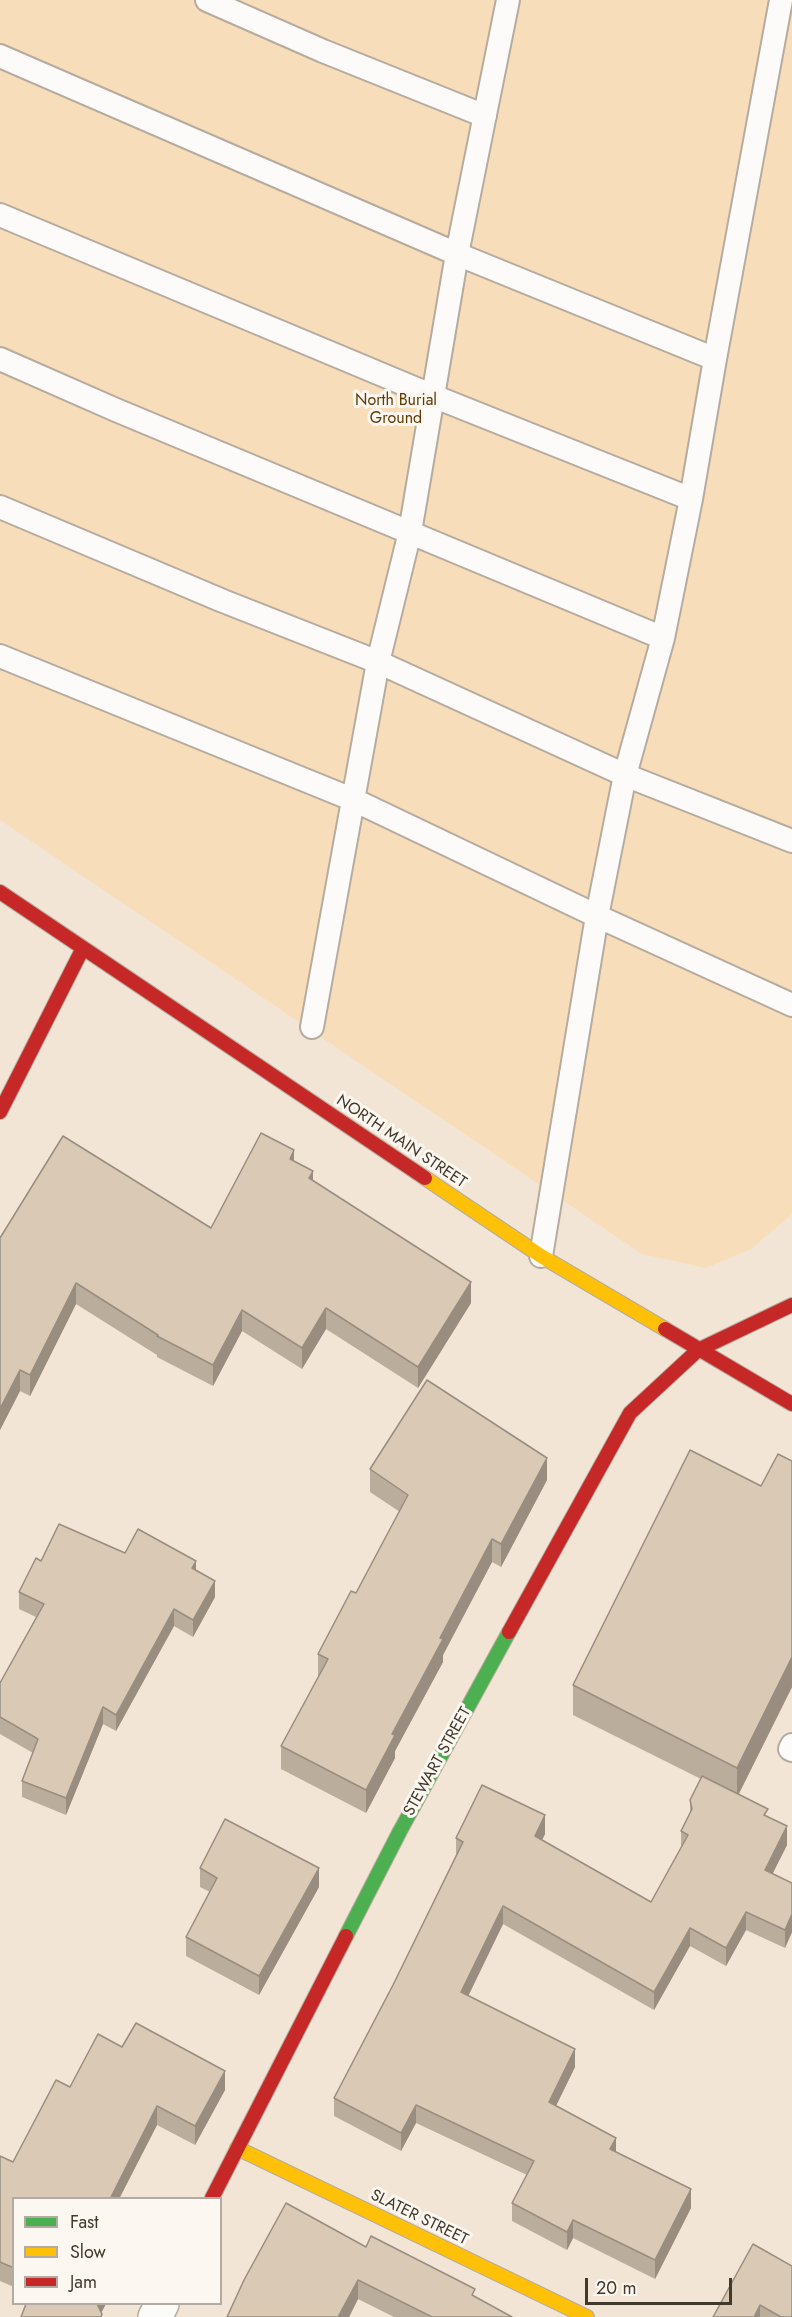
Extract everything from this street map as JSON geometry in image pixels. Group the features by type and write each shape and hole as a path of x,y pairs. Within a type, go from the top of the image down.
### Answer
{"street":[{"name":"NORTH MAIN STREET","path":"0,892 542,1256 792,1404"},
{"path":"0,1112 83,948"},
{"name":"STEWART STREET","path":"213,2197 400,1831 630,1413 698,1350 792,1305"},
{"name":"SLATER STREET","path":"237,2148 587,2317"}],"lane":[{"path":"207,0 323,51 485,116"},
{"path":"312,1027 378,662 410,532 457,254 508,0"},
{"path":"542,1256 597,916 625,775 663,638 691,499 781,0"},
{"path":"0,56 457,254 715,359"},
{"path":"0,215 433,396 691,499"},
{"path":"0,359 116,410 663,638"},
{"path":"0,507 223,601 378,662 625,775 792,841"},
{"path":"0,656 354,800 597,916 792,1005"},
{"path":"792,1745 790,1749 792,1750"}],"green space":[{"name":"North Burial Ground","path":"0,0 792,0 792,1214 751,1249 706,1268 642,1254 0,820"}],"building":[{"path":"261,1133 294,1150 290,1159 313,1171 309,1178 471,1282 418,1367 326,1308 302,1348 242,1310 213,1365 157,1336 76,1283 30,1375 20,1370 0,1409 0,1238 63,1136 211,1228"},
{"path":"427,1380 547,1458 501,1544 492,1539 440,1638 443,1639 392,1734 395,1735 366,1790 281,1746 328,1659 318,1654 351,1591 356,1593 408,1495 370,1469"},
{"path":"690,1450 761,1486 778,1454 792,1461 792,1657 737,1768 573,1685"},
{"path":"59,1524 125,1553 138,1529 196,1561 192,1568 215,1581 193,1620 174,1609 116,1715 103,1707 66,1798 22,1781 38,1739 0,1717 0,1683 44,1604 19,1592 36,1558 41,1561"},
{"path":"702,1776 768,1809 764,1815 787,1826 765,1870 792,1883 792,1914 785,1930 746,1912 726,1948 690,1928 654,1992 503,1906 461,1992 575,2049 549,2102 616,2138 610,2149 691,2189 655,2260 573,2220 567,2232 512,2203 534,2161 416,2105 401,2133 334,2098 393,1985 463,1842 456,1838 482,1785 545,1815 535,1836 651,1902 688,1835 681,1831 692,1809 690,1800"},
{"path":"225,1819 319,1868 259,1976 186,1937 217,1878 200,1868"},
{"path":"136,2023 225,2071 195,2126 157,2106 111,2197 12,2197 12,2267 0,2262 0,2156 13,2162 56,2080 70,2087 98,2034 122,2047"},
{"path":"286,2203 366,2247 371,2236 475,2289 472,2295 512,2317 432,2317 358,2280 338,2317 227,2317 244,2280"},
{"path":"753,2244 792,2266 792,2317 781,2317 760,2305 754,2317 713,2317"},
{"path":"26,2305 98,2305 102,2314 101,2317 21,2317"}],"traffic: fast":[{"path":"346,1936 400,1831 509,1632"}],"traffic: slow":[{"path":"425,1178 541,1256 665,1329"},
{"path":"237,2148 587,2317"}],"traffic: jam":[{"path":"0,892 425,1178"},
{"path":"0,1112 83,948"},
{"path":"509,1632 630,1413 698,1350 792,1305"},
{"path":"665,1329 792,1404"},
{"path":"213,2197 346,1936"}]}
